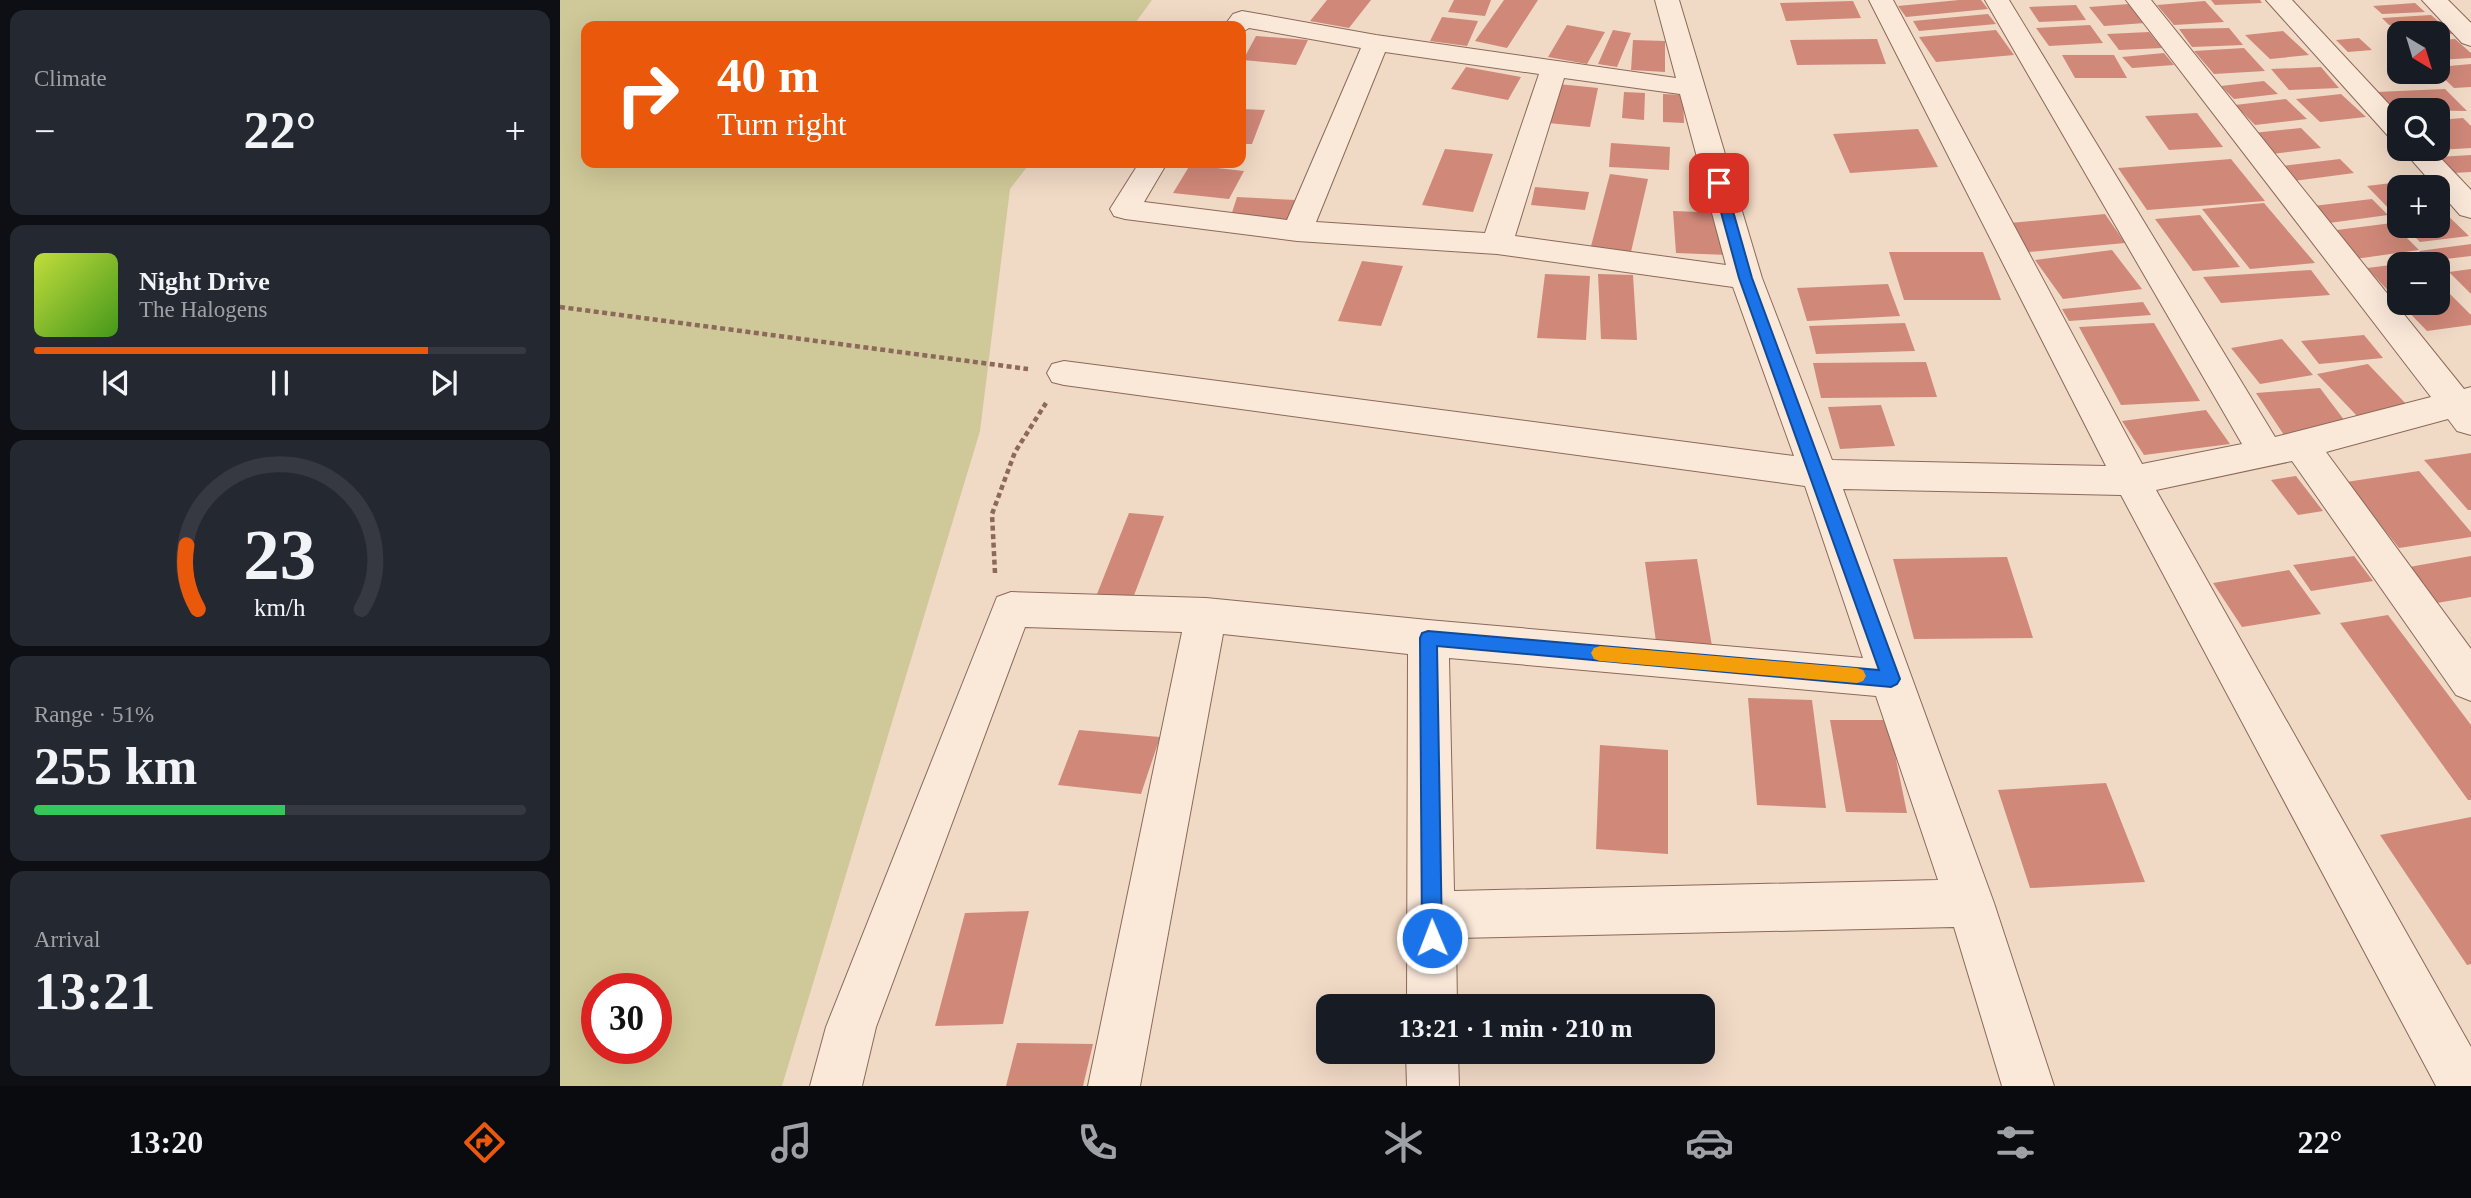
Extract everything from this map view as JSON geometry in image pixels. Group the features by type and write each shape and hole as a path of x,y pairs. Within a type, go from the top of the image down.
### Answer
{"street":[{"path":"1667,0 1746,278 1819,474 1970,903 2028,1086"},
{"path":"1881,0 2132,481 2464,1086"},
{"path":"1997,0 2284,449 2471,682"},
{"path":"1064,373 1819,474 2132,481 2466,409 2138,0"},
{"path":"2278,0 2387,118"},
{"path":"2434,0 2471,38"},
{"path":"1241,21 1242,19 1376,43 1692,88"},
{"path":"1297,230 1376,43"},
{"path":"1497,244 1554,69"},
{"path":"2427,161 2471,208"},
{"path":"1150,168 1125,209 1297,230 1497,244 1746,278"},
{"path":"836,1086 851,1027 1011,609 1206,615 1428,638 1891,679"},
{"path":"1114,1086 1206,615"},
{"path":"1428,638 1432,994"},
{"path":"1432,915 1970,903"},
{"path":"1432,1064 1433,1086"}],"path":[{"path":"560,307 1064,373 1015,453 992,514 995,575 1011,609"}],"shaded area":[{"path":"560,0 1152,0 1137,21 581,21 581,168 1026,168 1010,189 980,431 782,1086 560,1086"}],"building":[{"path":"1327,0 1371,0 1349,28 1310,21"},
{"path":"1454,0 1491,0 1485,16 1448,12"},
{"path":"1504,0 1538,0 1507,48 1475,41"},
{"path":"1981,0 1988,9 1906,17 1898,6"},
{"path":"2211,0 2260,0 2262,3 2215,5"},
{"path":"1853,1 1861,18 1786,21 1780,3"},
{"path":"2205,1 2224,22 2174,25 2157,5"},
{"path":"2415,3 2425,12 2382,14 2373,6"},
{"path":"2129,4 2145,23 2104,26 2089,7"},
{"path":"2076,5 2086,20 2039,22 2029,7"},
{"path":"1988,14 1996,24 1919,31 1913,21"},
{"path":"2431,15 2438,21 2387,23 2382,18"},
{"path":"1442,17 1478,21 1467,46 1430,41"},
{"path":"1567,25 1605,32 1587,64 1548,57"},
{"path":"2090,25 2103,43 2049,46 2036,28"},
{"path":"2229,28 2243,45 2192,47 2179,29"},
{"path":"1613,30 1631,33 1617,67 1598,64"},
{"path":"1996,30 2014,55 1936,62 1919,37"},
{"path":"2283,31 2309,55 2270,59 2245,35"},
{"path":"2149,32 2162,48 2119,50 2107,34"},
{"path":"1256,36 1308,40 1296,65 1246,60 1246,54"},
{"path":"2359,38 2372,50 2348,52 2336,40"},
{"path":"1877,39 1886,64 1797,65 1790,40"},
{"path":"2450,39 2455,39 2471,53 2471,58 2450,59"},
{"path":"1633,40 1665,41 1665,72 1631,70"},
{"path":"2244,48 2265,71 2214,74 2194,51"},
{"path":"2164,53 2174,65 2132,68 2122,57"},
{"path":"2062,55 2114,55 2127,78 2075,78"},
{"path":"2471,64 2471,87 2454,88 2450,84 2450,66"},
{"path":"1466,67 1521,77 1508,100 1451,89"},
{"path":"2321,67 2339,88 2289,90 2271,69"},
{"path":"2264,81 2278,94 2234,99 2221,86"},
{"path":"1558,84 1598,88 1590,127 1548,123"},
{"path":"2445,89 2467,111 2450,111 2450,98 2387,98 2387,104 2376,92"},
{"path":"1624,92 1645,93 1644,120 1622,118"},
{"path":"1663,94 1683,95 1684,123 1663,122"},
{"path":"2341,94 2366,117 2320,122 2296,99"},
{"path":"2286,99 2307,119 2255,125 2235,105"},
{"path":"1246,109 1265,110 1252,144 1246,144"},
{"path":"2197,113 2223,147 2169,150 2145,116"},
{"path":"2463,118 2471,126 2471,148 2450,149 2450,119"},
{"path":"2301,128 2321,148 2272,154 2253,133"},
{"path":"1918,129 1938,167 1850,173 1833,134"},
{"path":"1611,143 1670,147 1669,170 1609,167"},
{"path":"1445,149 1493,154 1473,212 1422,205"},
{"path":"2471,155 2471,172 2454,173 2442,161 2450,161 2450,156"},
{"path":"2231,159 2265,201 2147,210 2118,168"},
{"path":"2340,159 2354,173 2286,182 2273,167"},
{"path":"1188,168 1244,171 1229,199 1173,193"},
{"path":"1610,174 1648,179 1630,256 1590,250"},
{"path":"2387,184 2387,207 2367,186"},
{"path":"1535,187 1589,192 1585,210 1531,205"},
{"path":"1237,197 1295,200 1287,224 1229,222"},
{"path":"2372,199 2387,215 2329,223 2313,206"},
{"path":"2264,203 2315,263 2250,269 2202,209"},
{"path":"1673,211 1725,213 1729,255 1676,253"},
{"path":"2105,214 2125,243 2028,252 2010,223"},
{"path":"2200,215 2240,267 2193,271 2155,219"},
{"path":"2450,218 2469,236 2420,242 2416,238 2450,238"},
{"path":"2387,224 2387,238 2407,238 2419,250 2387,252 2387,254 2355,259 2329,231"},
{"path":"2471,244 2471,256 2450,258 2450,252 2419,251"},
{"path":"2112,250 2142,289 2063,299 2035,260"},
{"path":"1889,252 1983,252 2001,300 1904,300"},
{"path":"1362,261 1403,266 1381,326 1338,321"},
{"path":"2387,266 2387,290 2367,268"},
{"path":"2471,269 2471,294 2450,273"},
{"path":"2311,270 2330,295 2221,303 2203,277"},
{"path":"1545,274 1590,276 1586,340 1537,338"},
{"path":"1598,274 1633,275 1637,340 1601,339"},
{"path":"1888,284 1900,316 1807,321 1797,288"},
{"path":"2450,294 2471,315 2471,325 2427,331 2412,315 2450,315"},
{"path":"2143,302 2151,315 2069,321 2062,309"},
{"path":"1905,323 1915,351 1816,354 1809,326"},
{"path":"2154,323 2200,401 2121,405 2079,327"},
{"path":"2364,335 2383,358 2319,364 2301,341"},
{"path":"2282,339 2313,375 2260,384 2231,348"},
{"path":"1926,362 1937,397 1821,398 1813,363"},
{"path":"2368,364 2409,407 2358,417 2317,374"},
{"path":"2320,388 2351,429 2284,435 2256,393"},
{"path":"1881,405 1895,446 1840,449 1828,407"},
{"path":"2206,410 2230,444 2144,455 2122,421"},
{"path":"2471,453 2471,510 2468,510 2424,460"},
{"path":"2419,471 2471,532 2471,537 2399,548 2346,482"},
{"path":"2296,476 2323,511 2298,515 2271,480"},
{"path":"1129,513 1164,516 1133,598 1097,594"},
{"path":"2354,556 2373,581 2311,591 2293,565"},
{"path":"2471,556 2471,597 2437,603 2409,567"},
{"path":"2007,557 2033,638 1914,639 1893,559"},
{"path":"1697,559 1712,646 1657,649 1645,562"},
{"path":"2289,570 2321,614 2242,627 2213,583"},
{"path":"2388,615 2471,725 2471,800 2468,800 2340,623"},
{"path":"1748,698 1812,700 1826,808 1757,805"},
{"path":"1830,720 1888,720 1907,813 1846,812"},
{"path":"1079,730 1160,737 1141,794 1058,785"},
{"path":"1600,745 1668,750 1668,854 1596,849"},
{"path":"2106,783 2145,882 2030,888 1998,790"},
{"path":"2471,817 2471,964 2467,965 2380,835"},
{"path":"1029,911 1003,1024 935,1026 965,913"},
{"path":"1017,1043 1093,1044 1083,1086 1006,1086"}],"slow traffic":[{"path":"1600,653 1857,676"}],"route":[{"path":"1432,938 1428,638 1891,679 1746,278 1719,183"}]}
